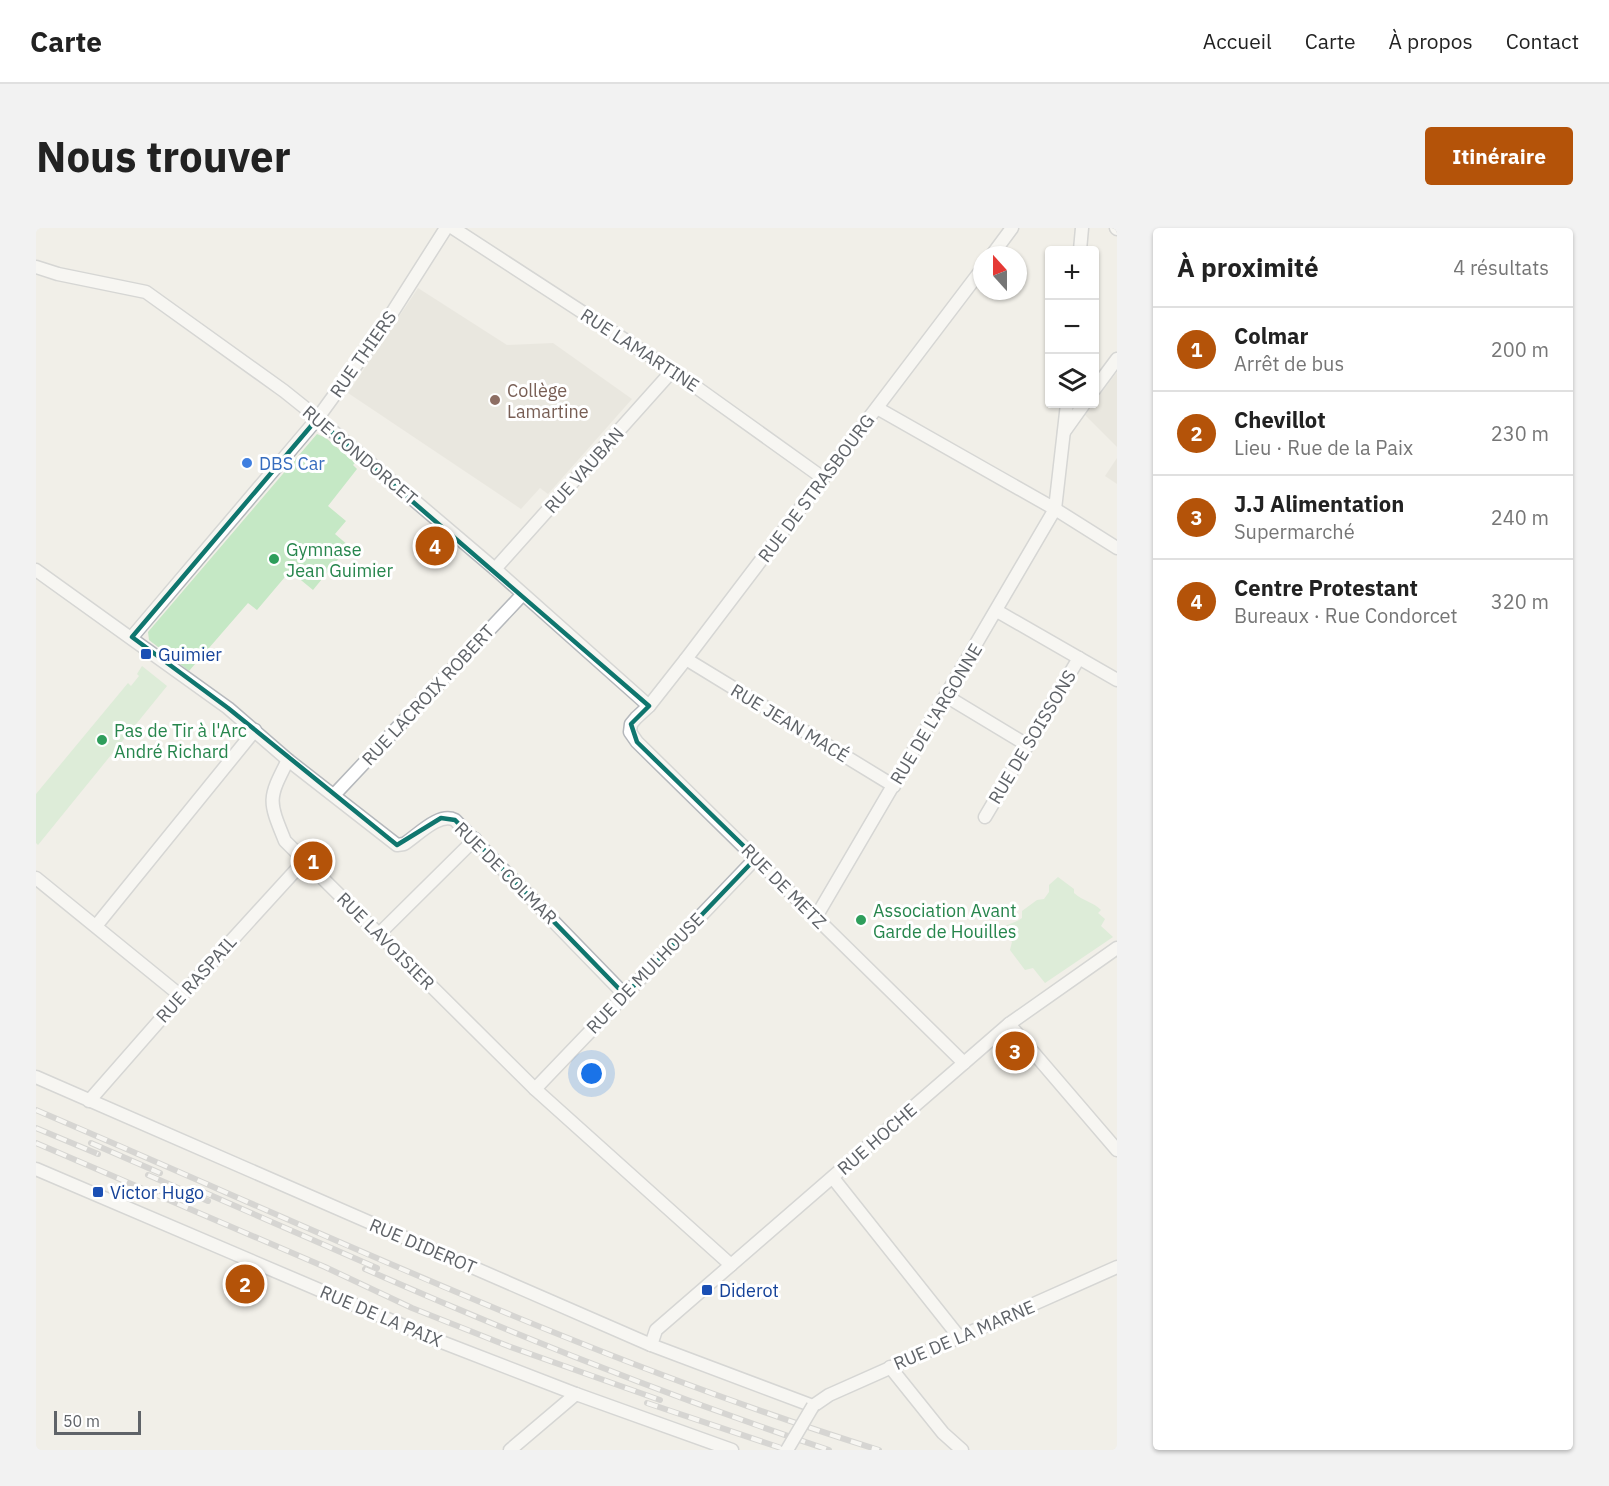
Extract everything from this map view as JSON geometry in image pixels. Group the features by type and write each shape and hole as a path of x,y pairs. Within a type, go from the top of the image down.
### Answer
{"street":[{"name":"RUE THIERS","path":"132,638 317,419 378,335 446,228"},
{"name":"RUE LAMARTINE","path":"453,228 673,370 823,478"},
{"path":"999,246 1012,228"},
{"path":"1080,246 1082,228"},
{"name":"RUE CONDORCET","path":"36,267 58,274 146,292 284,391 495,569 649,706"},
{"name":"RUE DE STRASBOURG","path":"649,706 973,280"},
{"path":"1099,384 1117,359"},
{"name":"RUE VAUBAN","path":"495,569 673,370"},
{"path":"877,408 1055,509 1117,548"},
{"path":"1055,509 1066,408"},
{"path":"1063,433 1078,408"},
{"name":"RUE DE L'ARGONNE","path":"816,917 1055,509"},
{"path":"36,570 228,708 288,760"},
{"name":"RUE LACROIX ROBERT","path":"334,795 522,595"},
{"path":"997,611 1117,680"},
{"name":"RUE DE SOISSONS","path":"985,817 1079,658"},
{"name":"RUE JEAN MACÉ","path":"686,659 894,786"},
{"path":"946,696 1026,745"},
{"name":"RUE DE METZ","path":"649,706 631,724 630,732 637,742 964,1063"},
{"path":"96,926 255,730"},
{"name":"RUE DE COLMAR","path":"288,760 397,845 404,844 441,818 449,816 455,820 476,839 625,995"},
{"name":"RUE LAVOISIER","path":"288,760 272,792 271,801 274,817 285,841 535,1089 731,1265"},
{"path":"379,934 476,839"},
{"name":"RUE DE MULHOUSE","path":"535,1089 756,858"},
{"name":"RUE RASPAIL","path":"89,1101 180,996 304,860"},
{"path":"36,878 180,996"},
{"name":"RUE HOCHE","path":"651,1345 656,1330 1009,1024 1117,948"},
{"path":"1009,1024 1117,1150"},
{"name":"RUE DIDEROT","path":"36,1077 651,1345 813,1406"},
{"name":"RUE DE LA PAIX","path":"36,1169 439,1341 576,1394 732,1450"},
{"path":"833,1178 960,1338"},
{"name":"RUE DE LA MARNE","path":"813,1406 829,1395 890,1367 1117,1267"},
{"path":"890,1367 944,1433 962,1450"},
{"path":"510,1450 576,1394"},
{"path":"788,1450 813,1406"}],"highlighted area":[{"path":"317,419 649,706 631,724 637,742 756,858 625,995 455,820 441,818 397,845 228,708 132,637"}],"shaded area":[{"name":"Collège Lamartine","path":"418,288 507,345 553,343 632,399 548,494 540,488 521,509 348,393"},
{"path":"1117,372 1117,447 1084,414 1089,408 1099,408 1099,396"},
{"path":"1117,458 1117,484 1105,476"}],"green space":[{"name":"Gymnase Jean Guimier","path":"317,434 326,438 355,463 353,465 357,469 328,506 346,521 335,534 349,546 313,590 290,571 257,610 248,603 189,671 149,640 148,632"},
{"name":"Pas de Tir à l'Arc André Richard","path":"142,666 167,686 38,845 36,843 36,794 128,683 131,686 139,676 137,674"},
{"path":"1058,877 1074,889 1077,896 1101,910 1098,913 1105,919 1101,926 1113,937 1045,983 1033,968 1025,970 1010,950 1012,942 1008,936 1002,935 998,930 1022,918 1022,911 1037,900 1044,899 1049,892 1049,885"}],"railway":[{"path":"36,1110 453,1291 558,1334 664,1376 879,1450"},
{"path":"36,1128 98,1154"},
{"path":"36,1143 325,1267 412,1308 508,1346 660,1400"},
{"path":"91,1143 160,1173"},
{"path":"148,1175 208,1201"},
{"path":"201,1191 377,1268"},
{"path":"365,1269 595,1365 829,1450"},
{"path":"647,1403 787,1450"}],"place":[{"name":"Collège Lamartine","path":"495,400"},
{"name":"DBS Car","path":"247,463"},
{"name":"Centre Protestant","path":"435,546"},
{"name":"Gymnase Jean Guimier","path":"274,559"},
{"name":"Guimier","path":"146,654"},
{"name":"Pas de Tir à l'Arc André Richard","path":"102,740"},
{"name":"Colmar","path":"313,861"},
{"name":"Association Avant Garde de Houilles","path":"861,920"},
{"name":"J.J Alimentation","path":"1015,1051"},
{"name":"Victor Hugo","path":"98,1192"},
{"name":"Chevillot","path":"245,1284"},
{"name":"Diderot","path":"707,1290"}]}
